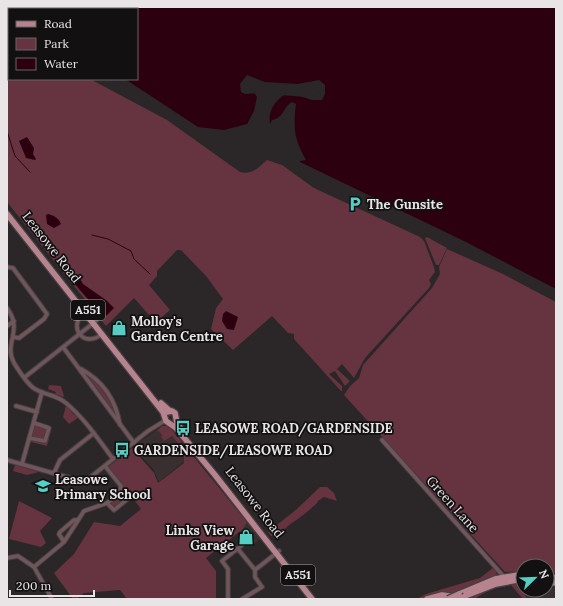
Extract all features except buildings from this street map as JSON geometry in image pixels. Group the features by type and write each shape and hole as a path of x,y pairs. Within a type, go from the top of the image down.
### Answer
{"main road":[{"name":"Leasowe Road","path":"7,208 95,322 163,406 175,413 178,426 278,552 312,599"},
{"name":"Leasowe Road","path":"7,214 84,312 95,322 102,334 167,420 176,428 317,599"},
{"path":"170,411 167,420 173,422 176,418"},
{"path":"448,599 461,597 515,576"},
{"path":"506,579 515,579"},
{"path":"427,599 442,595 461,597"}],"street":[{"path":"7,267 13,268 47,314 44,319 19,338 14,337"},
{"path":"7,308 14,321 14,337 9,353 14,362 33,387 42,392 58,397 76,412 113,459"},
{"path":"84,312 80,316 77,324 80,334 84,338 91,340 102,334"},
{"path":"7,326 14,321"},
{"path":"25,377 95,322"},
{"path":"63,346 134,443"},
{"path":"79,368 96,378 106,391 118,415 121,426"},
{"path":"22,464 42,392"},
{"path":"16,406 37,412"},
{"path":"7,460 81,480 87,480 134,443 167,420"},
{"path":"30,438 45,441 49,428 34,423"},
{"path":"54,473 60,460 94,434"},
{"name":"Green Lane","path":"382,440 506,579"},
{"path":"34,567 64,542 87,508 107,503 118,494 121,486 105,466"},
{"path":"107,503 114,510 130,497"},
{"path":"64,542 59,534 60,532 74,520 78,520"},
{"path":"228,599 228,569 222,561 242,546"},
{"path":"238,549 256,570"},
{"path":"242,599 262,587 255,577 256,570 278,552"},
{"path":"7,558 18,556 34,567 52,599"}],"shaded area":[{"path":"162,426 168,426 173,430 192,455 159,482 153,469 133,447"},
{"path":"247,522 261,539 251,547 239,532"},
{"path":"556,588 556,599 522,598 555,598"}],"green space":[{"path":"7,7 28,7 8,8 8,80 92,80 167,120 240,172 251,172 267,160 282,165 314,188 420,237 424,241 435,272 429,280 431,284 429,288 365,358 354,378 342,364 337,369 350,381 345,386 335,371 329,374 342,386 341,391 294,339 294,334 288,333 272,316 233,350 211,329 216,308 223,299 206,276 181,250 177,250 157,271 157,276 149,285 170,310 161,318 162,319 157,324 134,298 106,326 7,202"},
{"path":"427,237 447,248 439,265 436,265 425,238"},
{"path":"447,249 503,274 556,302 556,574 555,558 515,558 515,571 505,572 344,395 350,386 359,378 363,365 432,288 440,274 439,267"},
{"path":"85,373 106,392 117,418"},
{"path":"49,385 61,386 64,396 55,394 56,392 48,389"},
{"path":"66,405 74,415 76,414 79,417 69,424 63,417"},
{"path":"35,425 46,428 46,430 51,430 47,446 31,442"},
{"path":"162,426 168,426 182,442 179,444 172,436 164,441 159,431 156,432"},
{"path":"184,445 247,522 243,529 206,558 216,571 216,599 127,599 120,590 84,593 77,599 73,599 54,573 74,554 94,522 120,526 141,509 131,496 125,497 125,500 115,508 109,503 119,493 122,486 108,467 132,448 154,473 158,483 184,463"},
{"path":"15,465 39,472 27,475 13,471"},
{"path":"320,487 327,487 334,493 337,501 324,497 281,532 271,536 268,532 297,509"},
{"path":"19,501 52,518 40,531 46,543 41,547 9,539"},
{"path":"494,567 497,571 496,577 454,594 450,593 417,599 426,594 480,578"},
{"path":"515,583 515,590 511,585 491,589 474,599 464,599 492,587"}],"water":[{"path":"61,7 556,7 556,289 466,242 300,162 306,160 299,146 295,133 296,104 292,102 289,104 281,115 272,120 270,124 270,115 272,107 284,95 315,98 320,91 317,87 251,83 248,89 254,92 257,97 254,111 247,124 224,130 198,127 127,80 138,80 138,8"},
{"path":"27,137 34,148 33,154 36,159 35,160 26,158 19,141"},
{"path":"48,214 56,217 61,224 54,228 47,224 46,215"},
{"path":"76,276 79,277 83,284 106,300 114,308 105,317 97,313 92,304 73,281"},
{"path":"226,311 238,317 234,330 227,329 222,321 223,314"}],"pier":[{"path":"247,75 265,82 298,84 319,80 325,85 325,94 322,100 312,100 300,96 281,95 284,93 315,96 318,91 316,89 312,88 304,92 263,88 252,85 250,86 251,90 258,93 245,94 241,92 240,84"}],"waterway":[{"path":"7,131 15,156 30,172"},
{"path":"92,235 108,239 131,251 134,259 150,274"}],"place":[{"name":"The Gunsite","path":"355,204"},
{"name":"Molloy's Garden Centre","path":"119,328"},
{"name":"LEASOWE ROAD/GARDENSIDE","path":"183,428"},
{"name":"GARDENSIDE/LEASOWE ROAD","path":"122,450"},
{"name":"Leasowe Primary School","path":"43,486"},
{"name":"Links View Garage","path":"246,537"}]}
